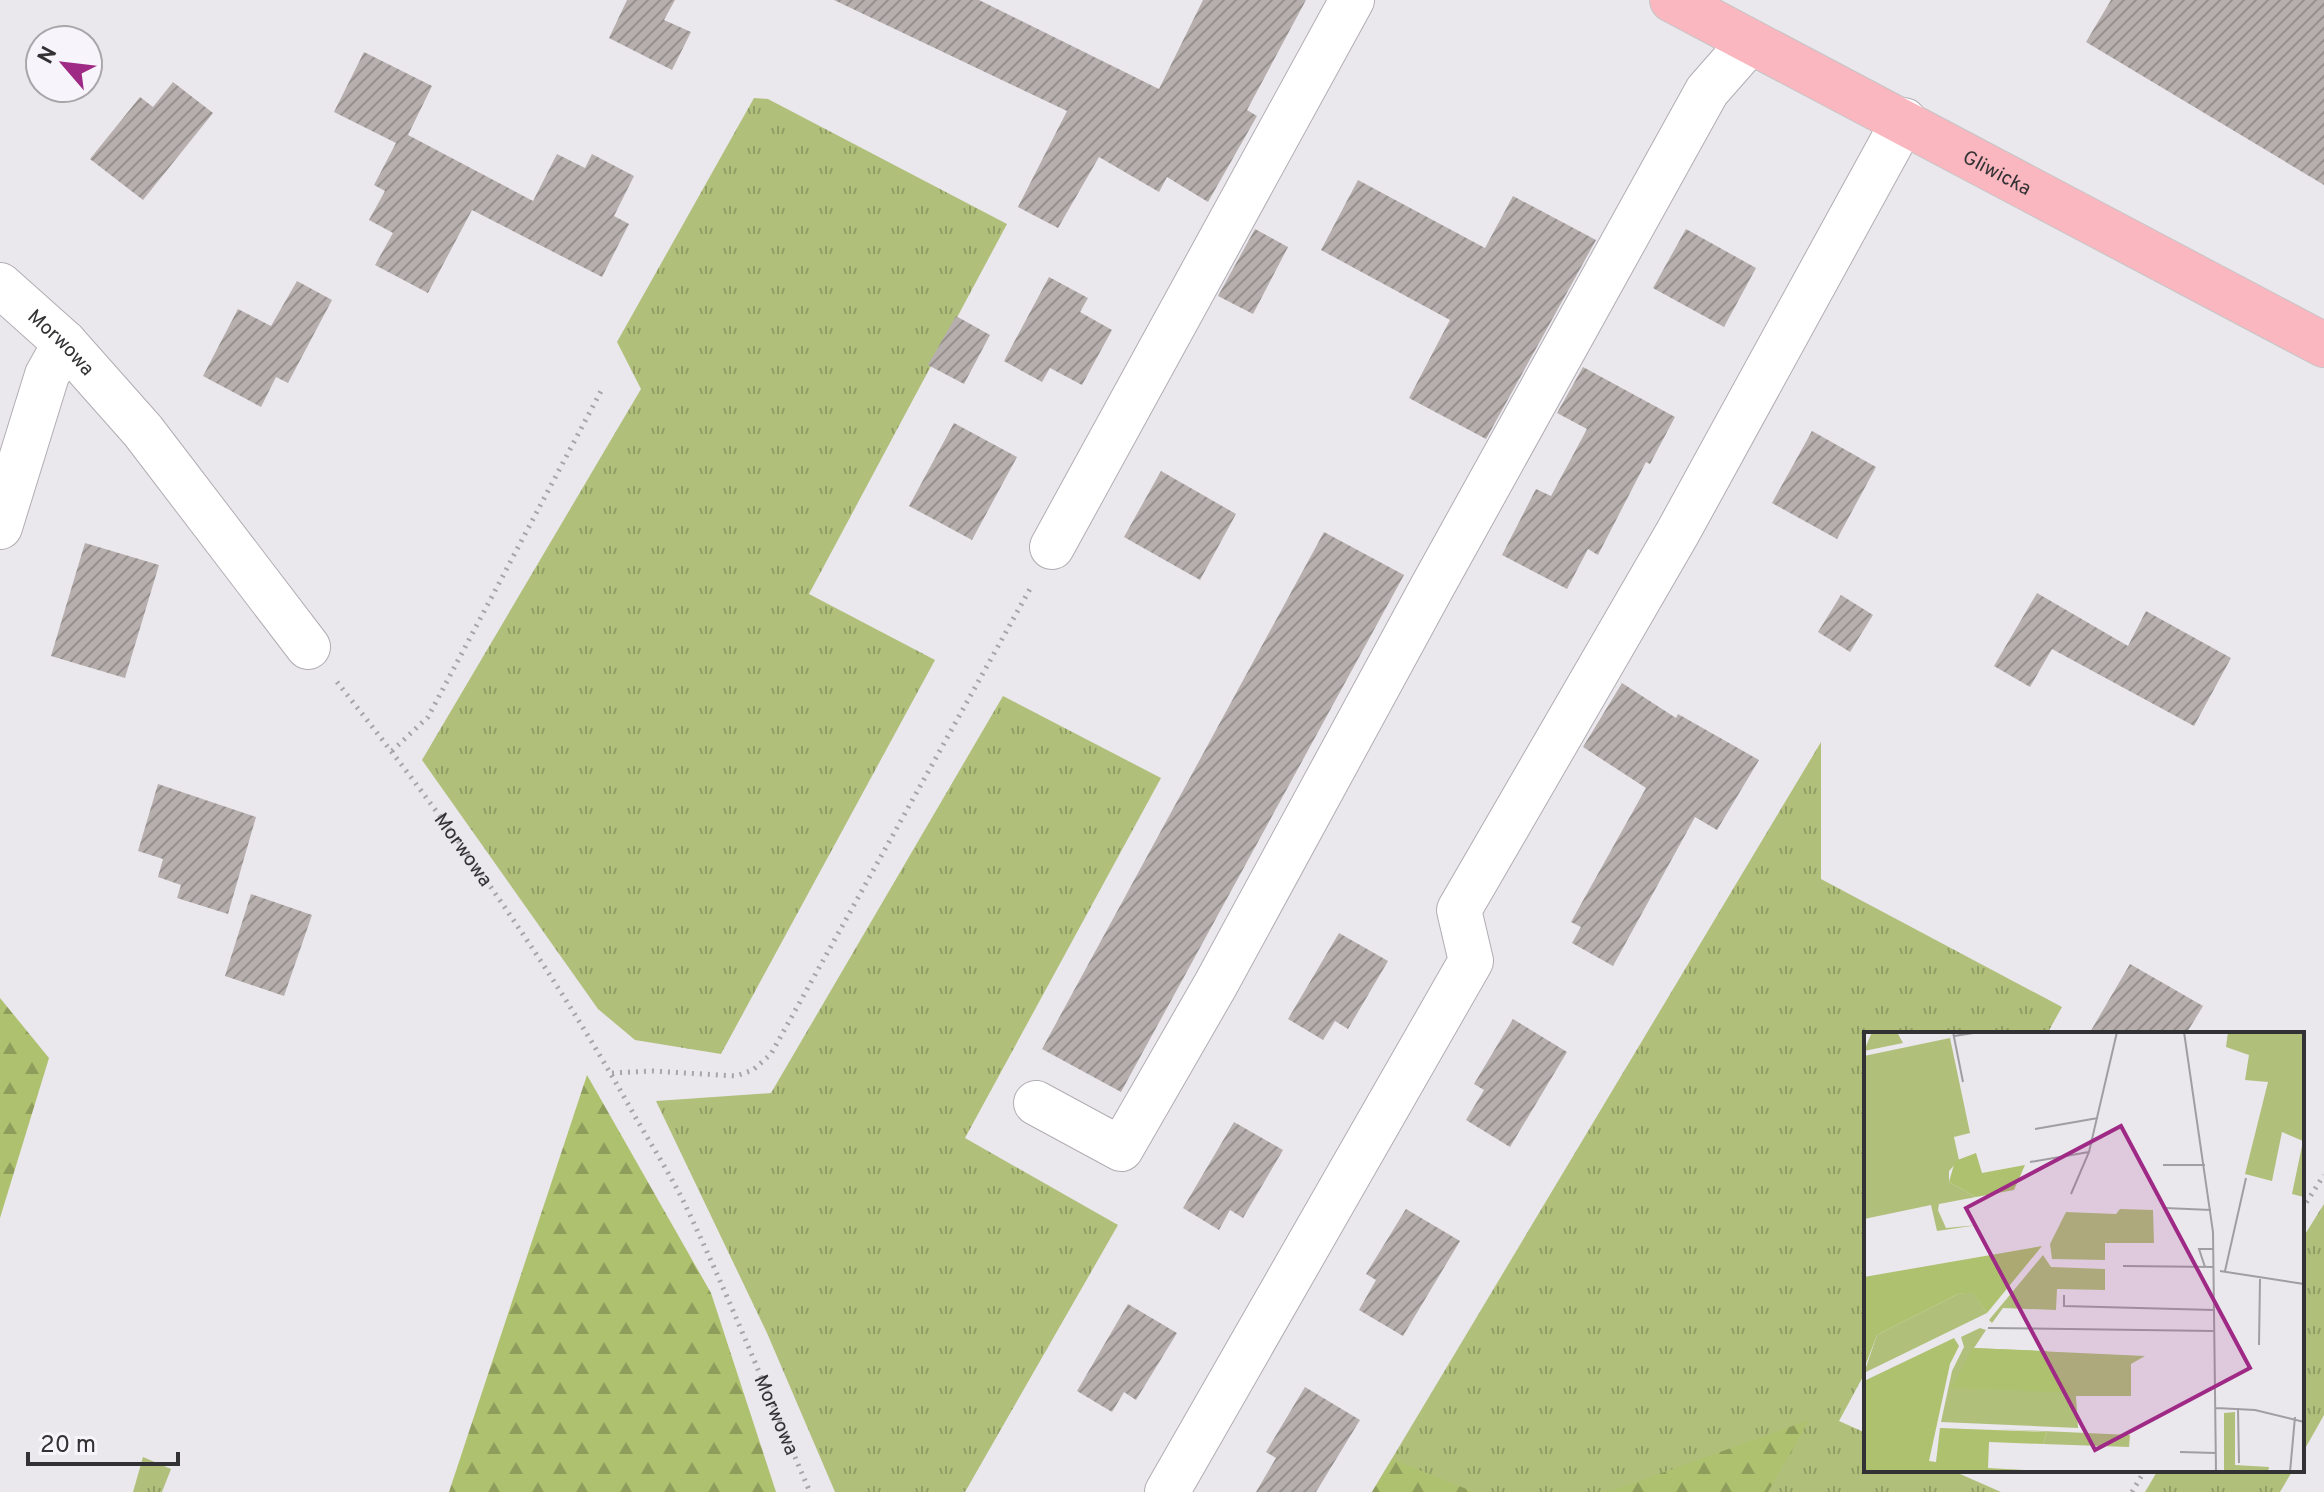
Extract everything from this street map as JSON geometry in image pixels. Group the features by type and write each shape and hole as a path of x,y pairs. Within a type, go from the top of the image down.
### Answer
{"main road":[{"name":"Gliwicka","path":"1672,0 1904,120 2324,345"}],"street":[{"path":"1042,566 1352,0"},
{"path":"1036,1103 1121,1149 1216,984 1707,91 1750,42"},
{"path":"1167,1492 1471,961 1459,910 1678,532 1904,120"},
{"name":"Morwowa","path":"0,285 65,343 143,431 308,647"},
{"path":"0,527 47,375 65,343"}],"path":[{"path":"392,751 428,717 601,391"},
{"path":"612,1073 652,1071 736,1076 753,1070 771,1054 786,1032 1042,566"},
{"name":"Morwowa","path":"308,647 392,751 566,996 612,1073 689,1213 810,1492"},
{"path":"2304,1206 2324,1175"},
{"path":"2132,1492 2144,1472"}],"green space":[{"path":"754,98 768,99 1007,224 809,594 935,660 721,1054 635,1040 598,1009 422,760 641,389 617,342"},
{"path":"1003,696 1161,778 965,1138 1118,1225 965,1492 835,1492 767,1333 656,1101 771,1093"},
{"path":"1821,742 1821,879 2062,1007 2048,1032 1864,1032 1864,1375 1839,1421 1864,1432 1864,1472 1956,1472 2001,1492 1372,1492"},
{"path":"0,998 49,1058 0,1218"},
{"path":"587,1075 711,1293 776,1492 449,1492"},
{"path":"2324,1204 2324,1415 2304,1450 2304,1236"},
{"path":"1809,1420 1768,1492 1597,1492 1614,1490"},
{"path":"143,1457 171,1469 162,1492 133,1492"},
{"path":"1392,1459 1474,1492 1372,1492"},
{"path":"2157,1472 2292,1472 2280,1492 2145,1492"}],"building":[{"path":"627,0 675,0 664,20 691,32 672,70 609,38"},
{"path":"834,0 979,0 1159,89 1203,0 1306,0 1247,110 1257,116 1208,202 1167,177 1159,192 1099,157 1058,228 1018,207 1067,111"},
{"path":"2111,0 2324,0 2324,185 2086,42"},
{"path":"364,52 432,86 408,135 533,201 557,154 585,168 592,154 634,176 614,216 629,224 602,277 472,210 428,293 375,265 393,233 369,220 385,191 374,185 396,143 334,112"},
{"path":"173,82 213,113 143,200 90,159 140,97 153,107"},
{"path":"1358,180 1485,248 1513,196 1596,240 1486,439 1409,398 1450,320 1321,250"},
{"path":"1255,229 1288,247 1253,314 1218,296"},
{"path":"1686,229 1756,268 1724,327 1653,288"},
{"path":"1049,277 1088,298 1080,312 1112,330 1082,385 1050,368 1042,382 1004,361"},
{"path":"297,281 332,300 288,383 276,377 261,407 203,376 238,309 271,326"},
{"path":"956,316 990,335 964,384 928,365"},
{"path":"1583,367 1675,417 1650,464 1646,462 1598,555 1588,549 1567,589 1502,555 1536,489 1551,496 1587,429 1557,413"},
{"path":"954,423 1017,457 972,540 909,506"},
{"path":"1812,431 1876,467 1837,539 1772,503"},
{"path":"1161,471 1236,514 1200,580 1124,537"},
{"path":"1324,532 1404,575 1121,1092 1042,1049"},
{"path":"85,543 159,565 125,678 51,656"},
{"path":"2037,593 2128,646 2146,611 2231,658 2194,726 2052,649 2030,687 1994,666"},
{"path":"1841,595 1873,615 1850,652 1818,632"},
{"path":"1622,683 1676,718 1678,714 1759,760 1717,830 1695,817 1613,966 1572,943 1581,927 1571,922 1646,788 1583,747"},
{"path":"158,784 256,817 228,914 177,898 181,885 158,877 163,859 138,851"},
{"path":"251,894 312,915 284,996 225,976"},
{"path":"1339,933 1388,961 1348,1029 1335,1021 1323,1040 1288,1019"},
{"path":"2130,964 2203,1006 2187,1032 2090,1032"},
{"path":"1513,1019 1567,1052 1510,1147 1466,1120 1484,1090 1474,1084"},
{"path":"1234,1122 1283,1150 1243,1218 1230,1210 1219,1230 1183,1208"},
{"path":"1406,1209 1460,1241 1403,1336 1359,1310 1376,1280 1366,1274"},
{"path":"1128,1304 1177,1333 1136,1400 1124,1392 1112,1412 1077,1391"},
{"path":"1305,1387 1360,1420 1316,1492 1256,1492 1276,1458 1266,1452"}]}
